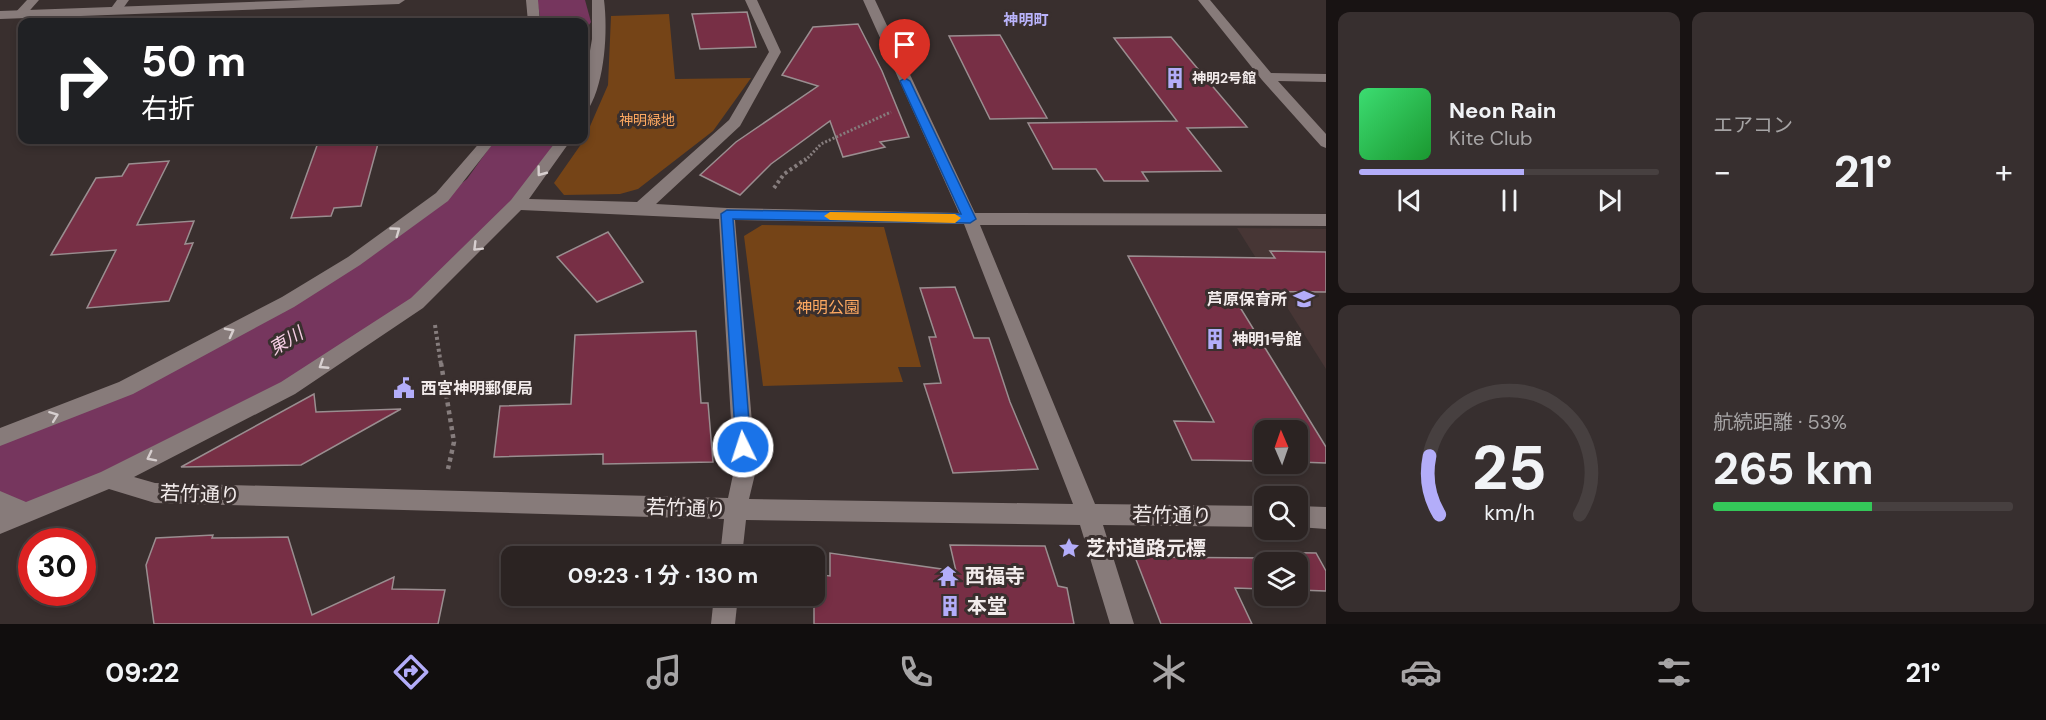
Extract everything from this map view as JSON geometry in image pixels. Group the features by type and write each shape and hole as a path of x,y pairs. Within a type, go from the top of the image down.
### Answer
{"street":[{"path":"20,14 33,0"},
{"path":"115,11 123,0"},
{"path":"0,15 283,2 399,0"},
{"path":"532,0 534,18"},
{"path":"588,94 601,14 598,0"},
{"path":"641,208 735,123 776,52 751,0"},
{"path":"869,0 970,219 1088,514 1122,624"},
{"path":"1204,0 1267,77 1326,143"},
{"path":"1267,77 1326,78"},
{"path":"0,437 126,388 288,302 354,261 442,197 486,144"},
{"path":"9,511 109,479 288,388 417,303 517,204 561,144"},
{"path":"517,204 757,215 970,219 1326,220"},
{"path":"727,214 745,470 736,509 732,546"},
{"name":"若竹通り","path":"109,479 155,493 736,509 1254,517"},
{"path":"1308,517 1326,518"},
{"path":"723,624 725,606"}],"path":[{"path":"757,215 784,174 805,161 821,144 914,101"},
{"path":"417,303 437,327 454,442 442,502"}],"shaded area":[{"name":"芦原保育所","path":"1237,228 1326,229 1326,369"}],"green space":[{"name":"神明緑地","path":"669,14 675,79 751,78 713,131 638,189 620,194 564,195 554,183 581,144 588,144 588,131 608,85 611,16"},
{"name":"神明公園","path":"762,225 884,227 921,367 898,367 903,382 763,386 744,236"}],"building":[{"path":"747,12 756,47 700,49 692,14"},
{"path":"858,24 882,71 909,137 880,142 885,147 843,157 830,121 771,164 740,195 700,175 736,142 818,86 782,75 813,27"},
{"path":"1000,35 1047,118 990,119 949,36"},
{"name":"神明2号館","path":"1171,37 1247,127 1187,128 1221,171 1142,172 1148,181 1104,181 1096,169 1053,169 1028,123 1177,121 1114,38"},
{"path":"318,144 378,144 361,206 334,208 331,216 291,218"},
{"path":"169,161 137,225 194,221 185,244 193,243 169,301 87,308 116,250 51,255 96,178 122,176 129,164"},
{"path":"608,232 643,282 597,302 557,257"},
{"name":"神明1号館","path":"1270,251 1326,252 1326,292 1230,291 1326,447 1326,463 1308,462 1308,420 1254,420 1254,461 1192,460 1174,421 1214,422 1128,256 1275,258"},
{"path":"955,287 974,338 989,338 1010,402 1038,469 953,473 924,384 941,383 929,337 936,337 920,288"},
{"path":"696,331 701,403 708,403 713,462 603,464 603,454 494,457 500,406 571,404 575,335"},
{"path":"314,394 316,412 401,409 301,465 181,467"},
{"path":"213,535 212,538 288,537 312,615 394,577 392,589 445,590 438,624 154,624 146,565 156,538"},
{"name":"西福寺","path":"950,545 1045,546 1058,586 1067,588 1074,624 814,624 814,606 825,606 825,575 830,576 830,553 956,571"},
{"path":"1308,553 1316,553 1326,571 1326,591 1308,590"},
{"path":"1135,557 1254,558 1254,589 1235,588 1252,624 1161,624"}],"waterway":[{"name":"東川","path":"561,0 565,18"},
{"name":"東川","path":"0,475 186,401 385,282 490,195 523,144"}],"slow traffic":[{"path":"830,216 955,218"}],"place":[{"name":"神明2号館","path":"1175,78"},
{"name":"芦原保育所","path":"1304,299"},
{"name":"神明1号館","path":"1215,339"},
{"name":"西宮神明郵便局","path":"404,388"},
{"name":"芝村道路元標","path":"1069,548"},
{"name":"西福寺","path":"948,576"},
{"name":"本堂","path":"950,606"}],"district":[{"name":"神明町","path":"1026,20"}],"route":[{"path":"743,447 727,214 970,219 905,81"}]}
